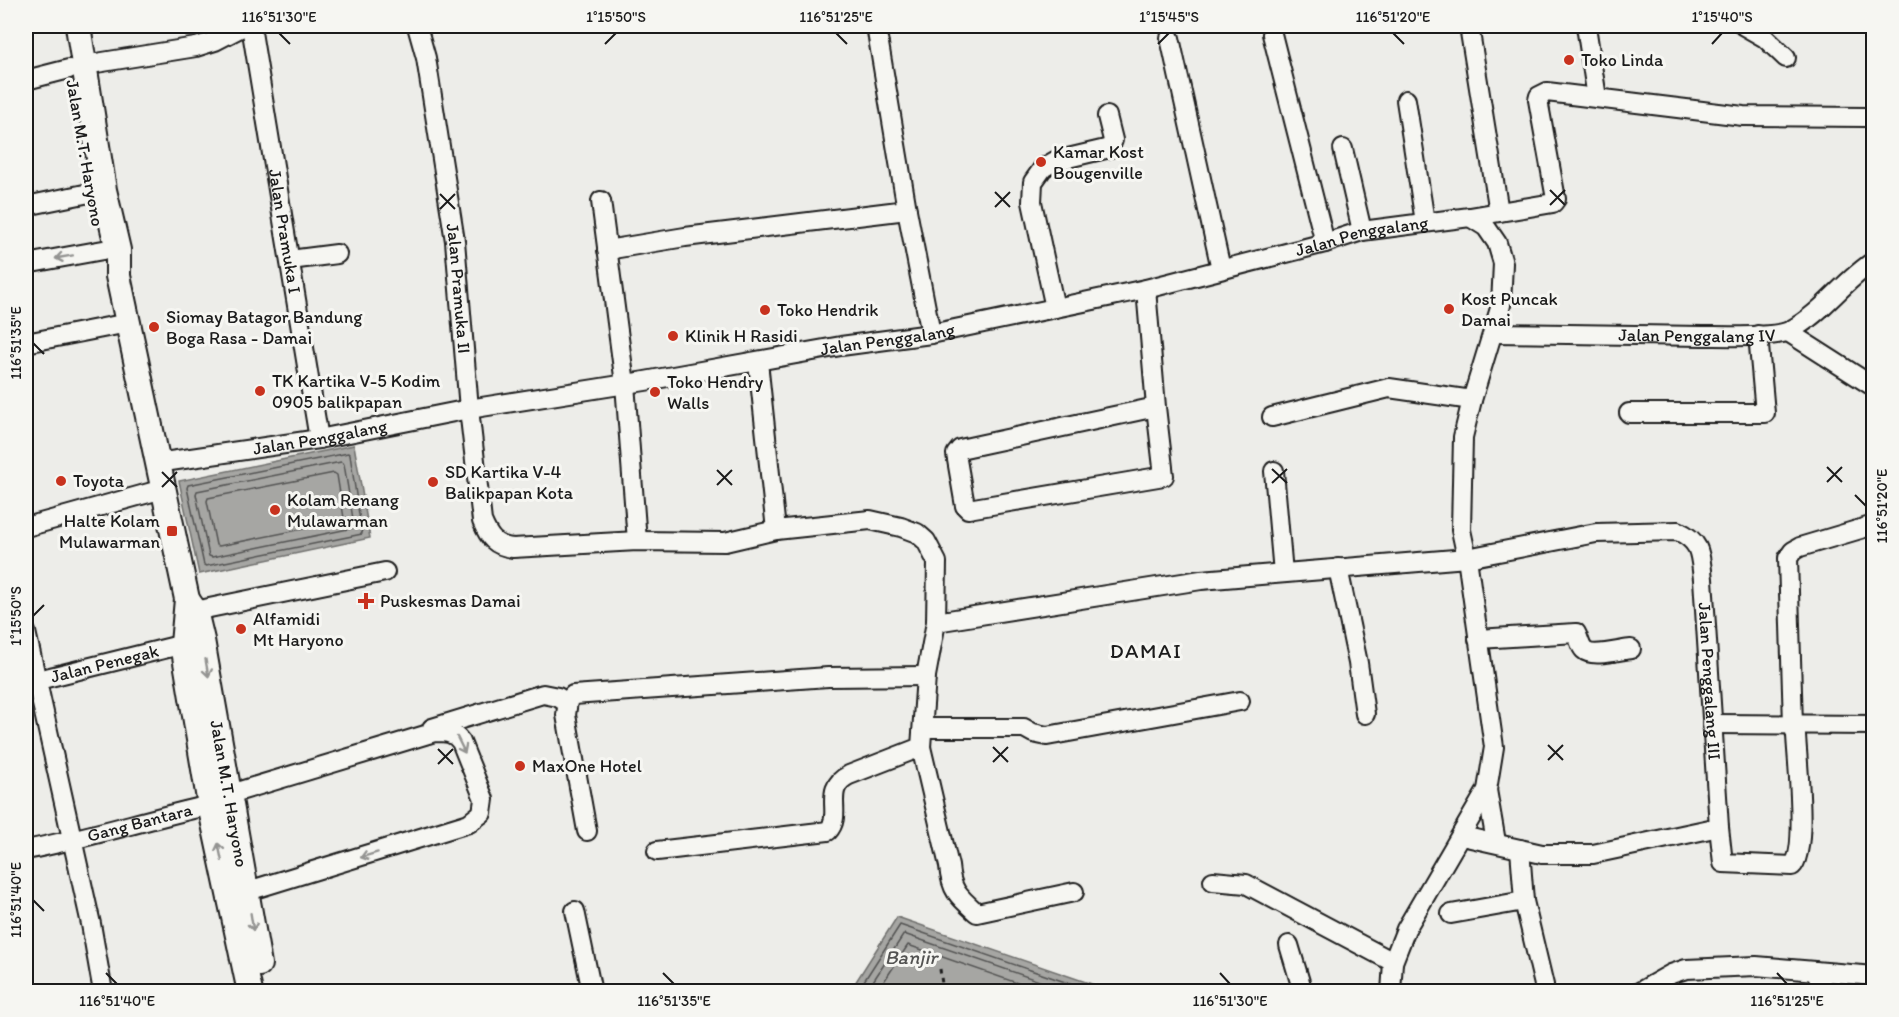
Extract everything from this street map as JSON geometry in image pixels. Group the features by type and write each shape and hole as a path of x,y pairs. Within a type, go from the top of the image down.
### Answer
{"main road":[{"name":"Jalan M.T. Haryono","path":"62,26 77,67"},
{"name":"Jalan M.T. Haryono","path":"78,26 77,67 97,191 103,250 118,276"},
{"name":"Jalan M.T. Haryono","path":"97,191 118,250 118,276 189,608 193,642 223,796 250,992"},
{"name":"Jalan M.T. Haryono","path":"223,796 248,891 264,992"}],"street":[{"path":"26,80 108,60 196,47 215,41 244,26"},
{"name":"Jalan Pramuka I","path":"251,26 319,439"},
{"name":"Jalan Pramuka II","path":"417,26 426,58 455,242 469,409 482,522 488,536 499,546 533,547 637,541"},
{"path":"876,26 907,210 931,334"},
{"path":"1469,26 1499,212"},
{"path":"1586,26 1597,98 1743,116 1866,117"},
{"path":"1744,26 1765,38 1786,58"},
{"path":"1272,34 1325,243"},
{"path":"1170,38 1221,269"},
{"name":"Jalan Penggalang","path":"158,463 319,439 469,409 758,362 841,346 931,334 1146,289 1325,243 1362,231 1470,217 1553,203 1556,199 1539,96 1547,92 1597,98"},
{"path":"1406,100 1425,222"},
{"path":"1055,308 1032,202 1032,186 1043,168 1055,161 1110,148 1113,141 1107,116"},
{"path":"1343,149 1362,231"},
{"path":"26,206 97,191"},
{"path":"601,201 625,384 637,541 725,542 776,530 870,520 901,526 917,533 926,541 937,562 936,622 926,676 921,747 949,866 950,882 958,896 977,913 1074,892"},
{"path":"607,250 685,237 907,210"},
{"path":"1470,217 1486,227 1497,243 1503,263 1501,305 1463,437 1461,518 1494,747 1487,790 1496,842"},
{"path":"26,264 103,250"},
{"path":"290,260 336,254"},
{"name":"Jalan Penggalang IV","path":"1493,333 1758,335 1788,332 1817,311 1854,275 1870,267"},
{"path":"1146,289 1164,476 968,509 964,506 956,454 960,449 1156,407"},
{"path":"26,343 128,323"},
{"path":"1788,332 1874,387"},
{"path":"1629,413 1765,413 1758,335"},
{"path":"758,362 776,530"},
{"path":"1272,417 1389,388 1472,400"},
{"path":"1274,471 1283,573"},
{"path":"26,526 163,489"},
{"path":"1793,725 1788,558 1800,547 1874,525"},
{"name":"Jalan Penggalang III","path":"936,622 1201,580 1467,558 1596,533 1678,531 1690,538 1699,548 1719,827 1724,864 1781,867 1795,864 1801,834 1796,735 1793,725"},
{"path":"1338,568 1358,663 1365,714"},
{"path":"189,608 385,572"},
{"path":"26,632 31,682 72,842 91,924 103,992"},
{"path":"1478,639 1576,633 1582,649 1587,652 1600,654 1631,649"},
{"name":"Jalan Penegak","path":"31,682 193,642"},
{"path":"587,831 566,715 567,703 573,695 828,677 926,676"},
{"path":"223,796 543,694 558,697 567,703"},
{"path":"923,728 1024,728 1047,736 1240,701"},
{"path":"1712,724 1874,725"},
{"path":"223,796 435,732 446,732 457,736 461,742 484,799 484,808 480,816 464,825 248,891"},
{"path":"657,851 828,831 833,821 835,788 842,778 921,747"},
{"path":"1391,992 1393,962 1416,910 1462,836 1487,790"},
{"name":"Gang Bantara","path":"26,850 72,842 223,796"},
{"path":"1462,836 1542,854 1593,854 1719,827"},
{"path":"1520,849 1524,901 1544,985"},
{"path":"1213,881 1246,884 1393,962"},
{"path":"1452,914 1524,901"},
{"path":"575,911 592,992"},
{"path":"1289,945 1303,992"},
{"path":"1639,992 1671,974 1686,969 1756,966 1874,975"},
{"path":"1815,971 1825,992"}],"path":[{"path":"939,969 943,992"}],"water":[{"name":"Kolam Renang Mulawarman","path":"354,445 370,538 199,574 179,481"},
{"name":"Banjir","path":"897,917 1112,991 850,991"}],"place":[{"name":"Toko Linda","path":"1569,60"},
{"name":"Kamar Kost Bougenville","path":"1041,162"},
{"name":"Kost Puncak Damai","path":"1449,309"},
{"name":"Toko Hendrik","path":"765,310"},
{"name":"Siomay Batagor Bandung Boga Rasa - Damai","path":"154,327"},
{"name":"Klinik H Rasidi","path":"673,336"},
{"name":"TK Kartika V-5 Kodim 0905 balikpapan","path":"260,391"},
{"name":"Toko Hendry Walls","path":"655,392"},
{"name":"Toyota","path":"61,481"},
{"name":"SD Kartika V-4 Balikpapan Kota","path":"433,482"},
{"name":"Kolam Renang Mulawarman","path":"275,510"},
{"name":"Halte Kolam Mulawarman","path":"172,531"},
{"name":"Puskesmas Damai","path":"366,601"},
{"name":"Alfamidi Mt Haryono","path":"241,629"},
{"name":"MaxOne Hotel","path":"520,766"}],"district":[{"name":"DAMAI","path":"1146,650"}]}
